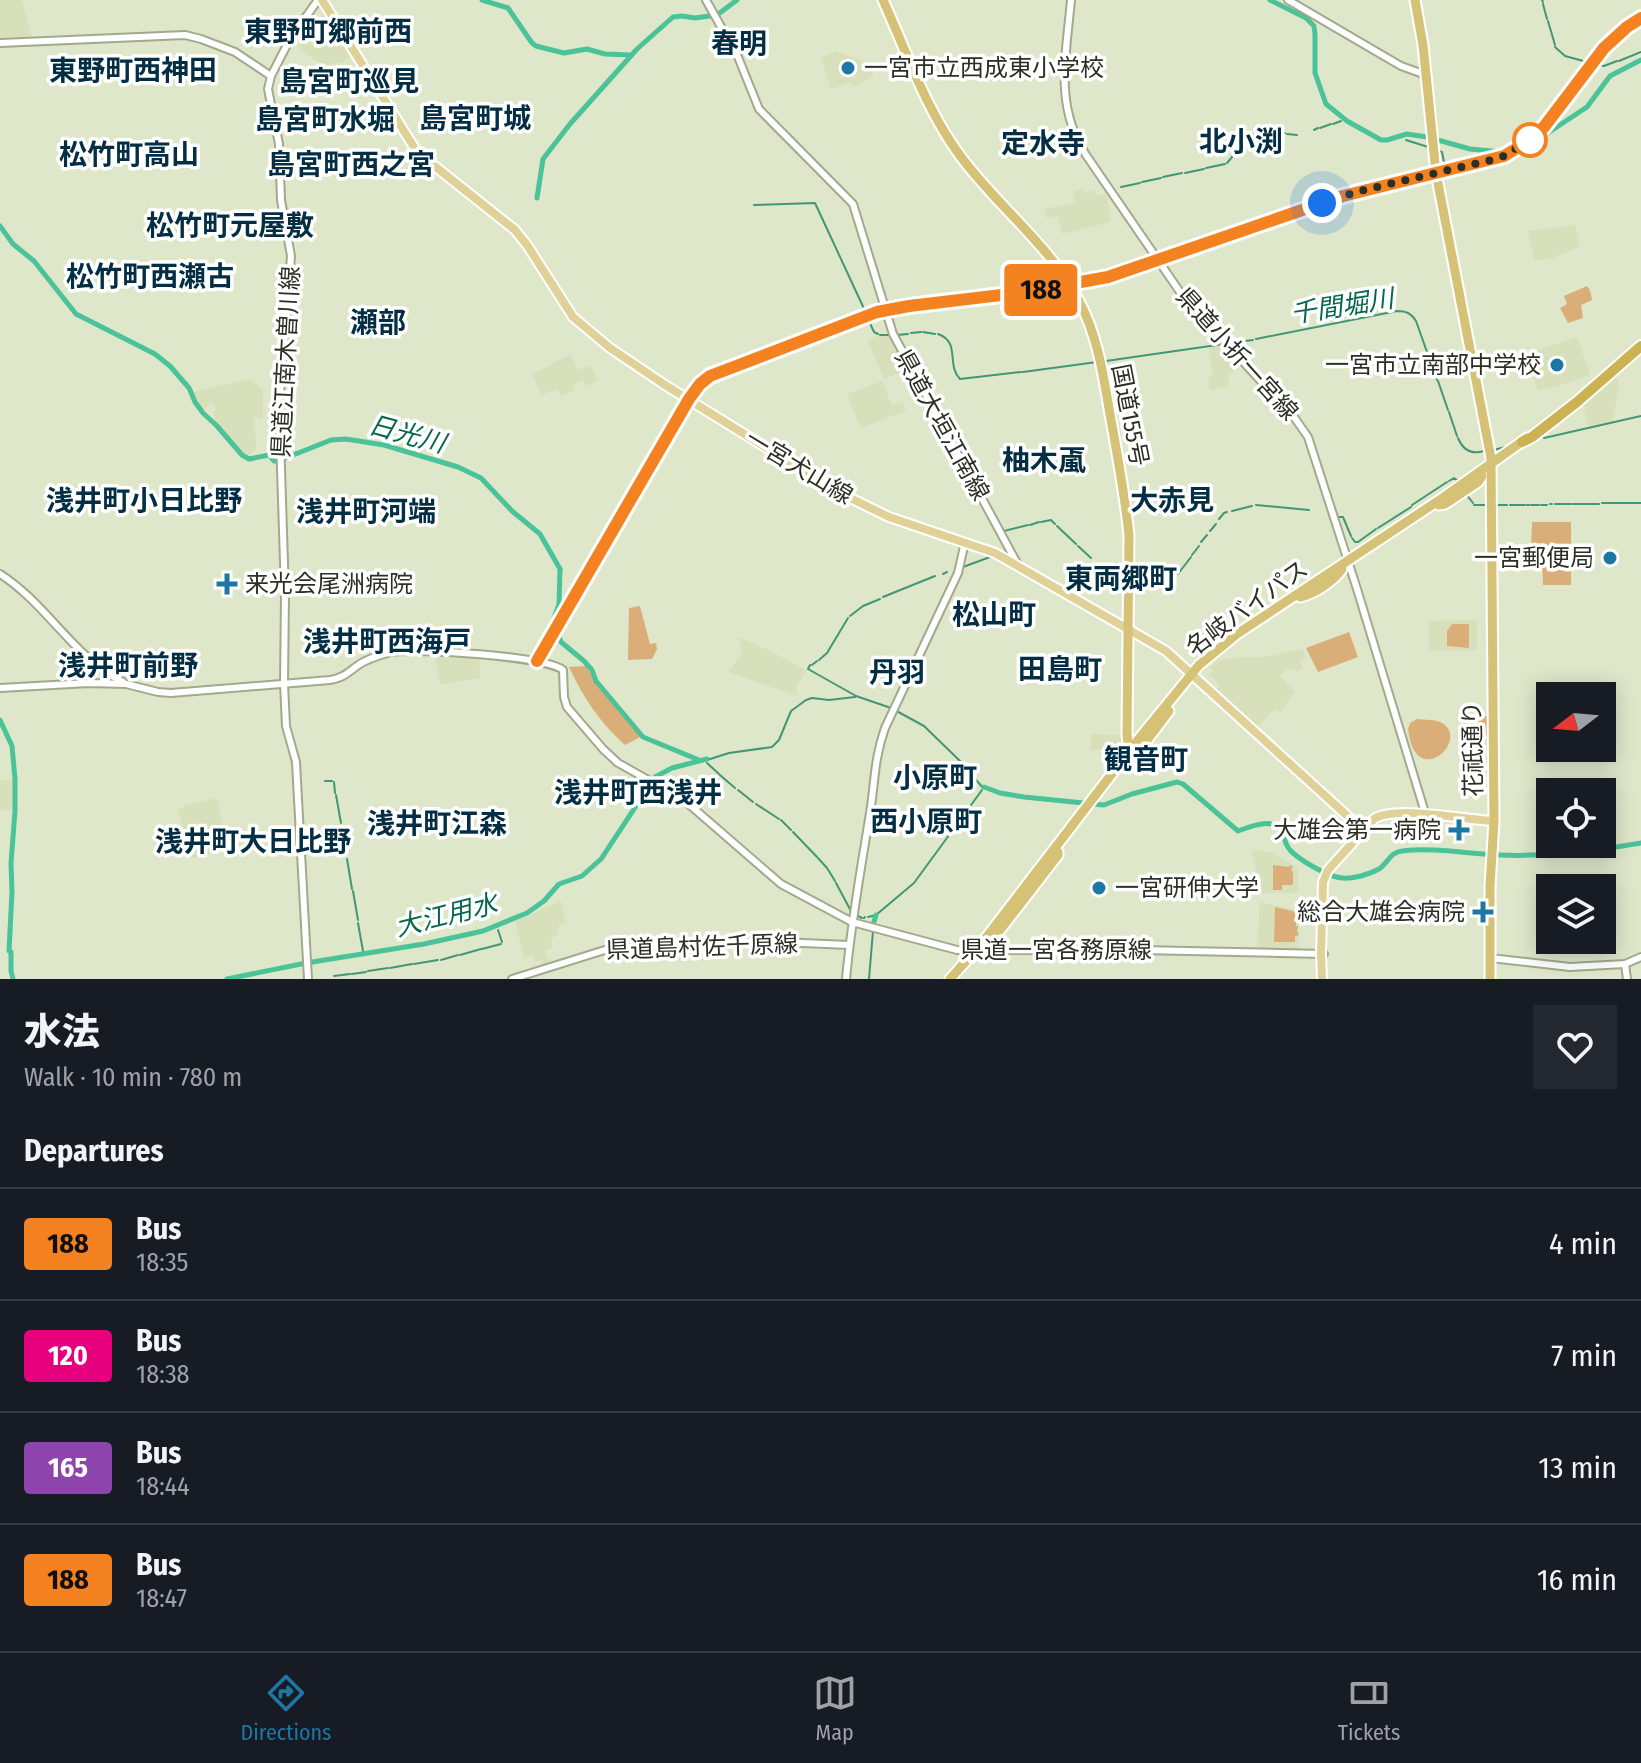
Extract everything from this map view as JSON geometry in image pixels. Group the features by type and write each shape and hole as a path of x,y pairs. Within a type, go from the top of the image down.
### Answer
{"highway":[{"name":"国道155号","path":"884,0 927,95 952,139 1059,265 1088,310 1097,336 1129,498 1132,542 1128,735 1129,742 1135,747"},
{"path":"1414,0 1435,174 1488,470"},
{"path":"1522,442 1537,434 1641,346"},
{"name":"名岐バイパス","path":"1488,470 1641,346"},
{"name":"名岐バイパス","path":"1257,625 1312,581 1369,552 1443,498 1536,438 1618,375 1641,352"},
{"name":"花祇通り","path":"1488,470 1494,823 1490,979"},
{"path":"1416,517 1425,507 1443,498 1462,482 1464,487"},
{"path":"1345,564 1355,553 1393,534"},
{"name":"名岐バイパス","path":"979,947 1007,907 1193,675 1222,650 1345,564"},
{"name":"名岐バイパス","path":"1193,675 1204,658 1255,620 1257,625"},
{"name":"名岐バイパス","path":"979,947 1000,930 1058,855 1068,833"},
{"path":"952,979 979,947"}],"main road":[{"name":"県道江南木曽川線","path":"308,979 296,762 286,726 284,684 285,594 279,406 291,256 281,200 279,144 268,95 271,76 290,39 320,0"},
{"name":"一宮犬山線","path":"320,0 417,152 515,230 565,306 586,329 641,369 838,492 889,517 995,553 1166,651 1365,831"},
{"name":"県道大垣江南線","path":"706,0 738,57 759,109 854,206 893,334 1018,565"},
{"name":"県道小折一宮線","path":"1071,0 1064,85 1069,121 1078,143 1185,299 1306,433 1426,815"},
{"path":"1288,0 1401,66 1425,75"},
{"path":"0,688 126,684 171,693 284,684 338,679 361,663 394,652 463,653 537,661 689,399 700,384 719,372 885,310 995,297 1108,277 1343,196 1497,158 1531,139 1547,124 1604,48 1641,18"},
{"path":"0,43 185,35 229,49 271,76"},
{"path":"846,979 852,922 873,797 874,766 880,743 960,569 965,542"},
{"path":"0,574 18,585 99,668 126,684"},
{"name":"県道一宮各務原線","path":"537,661 563,670 567,707 618,763 689,804 776,880 852,922 950,949 1323,954"},
{"path":"1324,979 1327,875 1378,816 1426,815 1494,823"},
{"name":"県道島村佐千原線","path":"512,979 611,948 754,941 849,945"},
{"path":"1490,958 1570,967 1625,964 1641,957"},
{"path":"1625,964 1627,979"}],"shaded area":[{"path":"0,0 22,0 32,38 0,40"},
{"path":"327,10 353,55 343,62 322,66 298,46"},
{"path":"836,51 870,64 873,76 853,87 851,82 831,89 821,58"},
{"path":"1083,189 1084,193 1095,190 1096,196 1106,194 1111,222 1062,234 1058,216 1046,218 1044,209 1075,203 1073,191"},
{"path":"1575,225 1580,246 1553,258 1535,261 1528,231"},
{"path":"1587,286 1592,300 1581,305 1583,318 1568,323 1560,308 1567,304 1564,296"},
{"path":"877,336 893,336 910,369 884,379 868,340"},
{"name":"一宮市立南部中学校","path":"1577,337 1590,375 1538,391 1525,355"},
{"path":"1224,345 1231,352 1234,373 1228,375 1229,387 1210,390 1209,347"},
{"path":"571,354 578,370 591,365 598,381 586,386 583,380 572,385 574,390 561,396 557,389 541,395 533,374"},
{"path":"1616,377 1619,384 1613,421 1588,427 1583,403"},
{"path":"248,379 263,389 263,418 254,418 256,449 248,455 214,422 214,405 202,409 193,392"},
{"path":"882,381 892,406 902,402 906,411 860,428 847,394"},
{"path":"1532,522 1571,522 1571,585 1543,585 1542,553 1531,553"},
{"path":"640,606 650,644 656,643 657,649 652,659 628,660 629,608"},
{"path":"1477,620 1477,650 1429,651 1429,621"},
{"path":"1452,624 1469,624 1469,648 1447,646 1447,631"},
{"path":"1349,632 1358,657 1318,672 1306,648"},
{"path":"738,637 807,671 796,686 797,696 728,672 742,653"},
{"path":"1302,649 1306,657 1300,661 1303,668 1297,672 1293,668 1288,669 1280,676 1296,693 1280,712 1275,709 1255,730 1213,693 1220,685 1209,675 1213,671 1209,668 1217,661"},
{"path":"435,653 479,656 480,678 440,685"},
{"path":"586,666 642,736 625,745 600,719 569,667"},
{"path":"1489,716 1489,735 1466,734 1467,717"},
{"path":"1417,719 1442,723 1449,731 1450,740 1438,756 1429,759 1420,757 1413,748 1408,729 1410,723"},
{"path":"1091,734 1124,735 1124,751 1090,750"},
{"path":"11,779 13,810 0,810 0,780"},
{"path":"217,798 227,851 192,858 178,810 186,805"},
{"path":"1252,850 1270,852 1298,867 1298,893 1260,893"},
{"path":"1273,865 1293,867 1293,885 1282,885 1282,890 1273,890"},
{"path":"561,901 566,923 559,925 558,934 551,939 552,948 545,951 550,966 543,968 541,961 535,962 533,956 524,959 515,921"},
{"path":"1260,902 1298,910 1299,950 1257,949"},
{"path":"1275,907 1296,912 1299,935 1295,936 1295,942 1274,942"}],"waterway":[{"path":"482,0 508,8 536,46 564,53 587,49 605,54 630,55"},
{"path":"537,198 543,159 637,49 673,17 717,15 737,0"},
{"path":"1270,0 1306,18 1314,26 1315,73 1326,104 1347,121 1381,140 1407,134 1470,149 1502,152"},
{"path":"1543,4 1547,19"},
{"path":"1548,21 1555,45"},
{"path":"1555,47 1565,56 1587,62"},
{"path":"1619,61 1641,52"},
{"path":"1522,150 1587,107 1610,76 1641,60"},
{"path":"1596,64 1604,66 1617,61"},
{"path":"1333,124 1341,121"},
{"path":"1320,128 1331,124"},
{"path":"1314,130 1318,128"},
{"path":"1265,131 1285,133"},
{"path":"1244,142 1249,136 1262,132"},
{"path":"1287,134 1297,135"},
{"path":"1406,140 1428,147"},
{"path":"1227,163 1243,144"},
{"path":"1439,151 1442,152 1445,167"},
{"path":"1206,168 1225,164"},
{"path":"1185,173 1204,169"},
{"path":"1163,177 1182,173"},
{"path":"1142,182 1161,178"},
{"path":"1121,187 1140,183"},
{"name":"千間堀川","path":"754,205 815,203 866,313"},
{"name":"日光川","path":"0,226 13,244 34,261 76,314 155,354 189,388"},
{"name":"千間堀川","path":"1256,339 1403,311 1416,321 1437,380"},
{"name":"千間堀川","path":"868,319 878,334"},
{"name":"千間堀川","path":"911,333 921,332"},
{"name":"千間堀川","path":"923,332 935,334"},
{"name":"千間堀川","path":"896,335 908,334"},
{"name":"千間堀川","path":"938,334 949,342 960,379 1021,372"},
{"name":"千間堀川","path":"880,335 891,335"},
{"name":"千間堀川","path":"1230,343 1253,340"},
{"name":"千間堀川","path":"1106,361 1224,344"},
{"name":"千間堀川","path":"1023,372 1097,362"},
{"name":"千間堀川","path":"1438,381 1448,410"},
{"name":"日光川","path":"190,390 203,413 249,459 269,455 278,461 331,440 346,439 384,445 458,467 481,478 512,511 540,534 560,569"},
{"name":"千間堀川","path":"1449,412 1457,436"},
{"name":"千間堀川","path":"1544,438 1641,416"},
{"name":"千間堀川","path":"1458,438 1468,450 1484,451"},
{"name":"千間堀川","path":"1493,450 1506,447"},
{"path":"1449,481 1454,478 1458,481"},
{"path":"1412,505 1447,482"},
{"path":"1466,494 1473,503"},
{"path":"1602,503 1641,503"},
{"path":"1555,504 1570,504"},
{"path":"1572,504 1599,504"},
{"path":"1256,505 1309,510"},
{"path":"1474,505 1488,505"},
{"path":"1494,505 1507,505"},
{"path":"1510,505 1525,505"},
{"path":"1531,505 1539,505"},
{"path":"1541,505 1547,505"},
{"path":"1232,511 1252,506"},
{"path":"1378,528 1411,507"},
{"path":"1219,519 1227,512"},
{"path":"1337,517 1343,517 1351,536"},
{"path":"1041,522 1051,520 1055,524"},
{"path":"1030,525 1039,522"},
{"path":"1210,531 1216,524"},
{"path":"1004,531 1028,525"},
{"path":"1057,526 1076,544"},
{"path":"1352,538 1358,542 1376,529"},
{"path":"1201,542 1207,535"},
{"path":"1078,546 1091,558"},
{"path":"1192,555 1199,546"},
{"path":"963,567 990,557"},
{"path":"1178,574 1191,557"},
{"path":"1116,563 1125,567"},
{"name":"日光川","path":"560,569 559,604 553,621 561,642 592,670 596,681 643,737 699,760"},
{"path":"1135,570 1140,572"},
{"path":"943,574 947,572"},
{"path":"1142,573 1165,582"},
{"path":"883,597 935,576"},
{"path":"850,616 880,599"},
{"path":"819,660 827,653 848,618"},
{"path":"812,665 817,661"},
{"path":"810,665 808,669 856,696 891,708 924,726 983,788"},
{"path":"707,760 729,753 772,747 779,740 791,711 806,700 855,697"},
{"name":"大江用水","path":"0,720 12,746 15,779 9,951"},
{"name":"大江用水","path":"227,979 424,944 483,931 527,913 544,901 559,884 582,876 601,859 655,777 672,768 707,759"},
{"name":"日光川","path":"707,763 719,774"},
{"name":"日光川","path":"720,775 735,788"},
{"path":"325,781 332,781"},
{"path":"334,782 335,793"},
{"name":"大江用水","path":"984,787 1024,797 1104,805 1177,782 1238,831 1262,824 1274,825 1283,833 1287,846 1294,854 1323,872 1343,878 1375,871 1395,853 1402,851 1536,855 1641,843"},
{"name":"日光川","path":"738,790 753,802"},
{"name":"大江用水","path":"868,917 876,915 914,883 982,790"},
{"path":"336,795 341,823"},
{"name":"日光川","path":"756,804 779,819"},
{"name":"日光川","path":"781,820 791,830"},
{"path":"341,827 346,854"},
{"name":"日光川","path":"793,832 817,857"},
{"name":"日光川","path":"818,858 835,881"},
{"path":"347,859 352,889"},
{"name":"日光川","path":"836,883 852,913"},
{"path":"353,891 358,920"},
{"name":"日光川","path":"856,915 862,918"},
{"name":"日光川","path":"873,925 876,915"},
{"path":"358,923 363,951"},
{"path":"498,930 502,942"},
{"name":"日光川","path":"869,979 873,931"},
{"path":"482,949 501,944"},
{"path":"460,955 481,949"},
{"name":"大江用水","path":"11,952 13,979"},
{"path":"441,960 458,955"},
{"path":"414,964 438,960"},
{"path":"390,968 412,964"},
{"path":"368,971 388,968"},
{"path":"352,974 366,972"},
{"path":"334,976 350,974"}],"bus line":[{"name":"188","path":"537,661 689,399 710,376 877,312 988,298 1108,277 1343,196 1504,156 1544,127 1604,48 1641,18"}],"place":[{"name":"一宮市立西成東小学校","path":"848,68"},
{"name":"一宮市立南部中学校","path":"1557,365"},
{"name":"一宮郵便局","path":"1610,558"},
{"name":"来光会尾洲病院","path":"227,584"},
{"name":"大雄会第一病院","path":"1459,830"},
{"name":"一宮研伸大学","path":"1099,888"},
{"name":"総合大雄会病院","path":"1483,912"}],"district":[{"name":"東野町郷前西","path":"328,31"},
{"name":"春明","path":"739,43"},
{"name":"東野町西神田","path":"133,70"},
{"name":"島宮町巡見","path":"349,81"},
{"name":"島宮町城","path":"475,118"},
{"name":"島宮町水堀","path":"325,119"},
{"name":"北小渕","path":"1241,141"},
{"name":"定水寺","path":"1043,143"},
{"name":"松竹町高山","path":"129,154"},
{"name":"島宮町西之宮","path":"351,164"},
{"name":"松竹町元屋敷","path":"230,225"},
{"name":"松竹町西瀬古","path":"150,276"},
{"name":"瀬部","path":"378,322"},
{"name":"柚木颪","path":"1044,460"},
{"name":"浅井町小日比野","path":"144,500"},
{"name":"大赤見","path":"1172,500"},
{"name":"浅井町河端","path":"366,511"},
{"name":"東両郷町","path":"1121,578"},
{"name":"松山町","path":"994,614"},
{"name":"浅井町西海戸","path":"387,641"},
{"name":"浅井町前野","path":"128,665"},
{"name":"田島町","path":"1060,669"},
{"name":"丹羽","path":"897,672"},
{"name":"観音町","path":"1146,759"},
{"name":"小原町","path":"935,777"},
{"name":"浅井町西浅井","path":"638,792"},
{"name":"西小原町","path":"926,821"},
{"name":"浅井町江森","path":"437,823"},
{"name":"浅井町大日比野","path":"253,841"}],"route":[{"path":"1322,203 1491,160 1530,140"}]}
